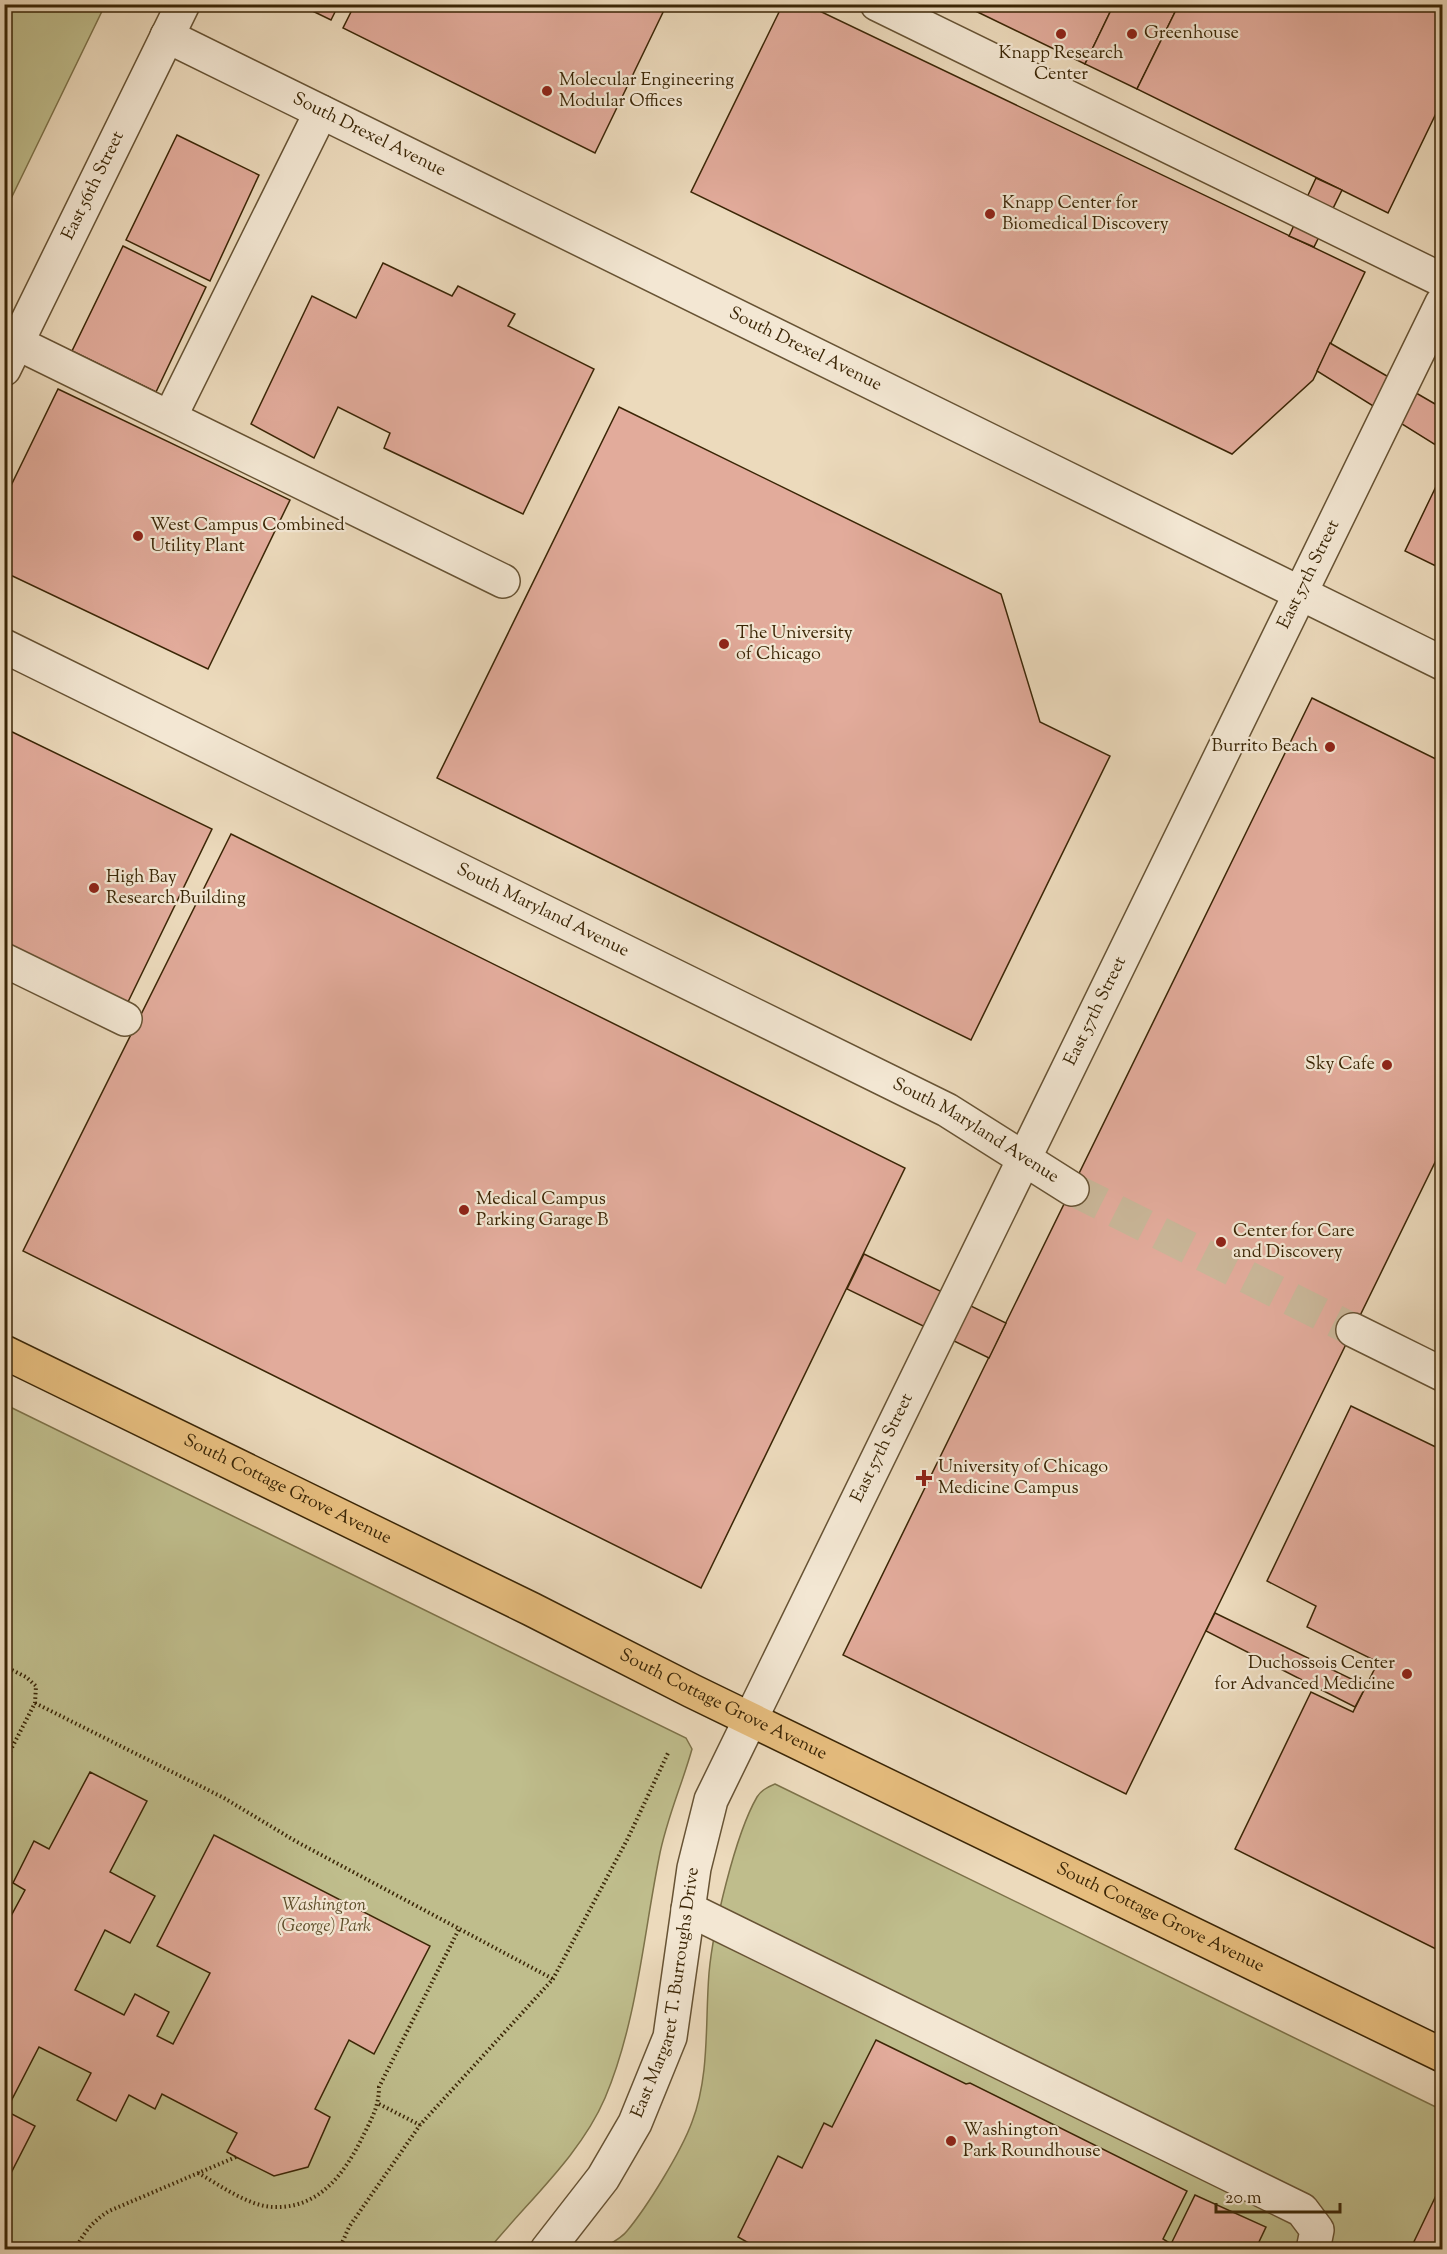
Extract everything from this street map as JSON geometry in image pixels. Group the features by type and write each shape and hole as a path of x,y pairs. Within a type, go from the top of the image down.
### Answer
{"main road":[{"name":"South Cottage Grove Avenue","path":"4,1352 749,1718 1443,2055"}],"street":[{"name":"East 56th Street","path":"11,356 183,4"},
{"path":"878,4 1443,280"},
{"name":"South Drexel Avenue","path":"167,36 1443,663"},
{"path":"170,417 321,112"},
{"name":"East 57th Street","path":"749,1718 1443,303"},
{"path":"11,356 170,417 503,581"},
{"name":"South Maryland Avenue","path":"4,646 947,1110 1072,1189"},
{"path":"4,960 125,1019"},
{"path":"1353,1330 1443,1374"},
{"name":"East Margaret T. Burroughs Drive","path":"547,2250 603,2178 635,2123 670,2037 694,1868 711,1800 749,1718"},
{"path":"688,1909 1302,2210 1317,2230 1313,2250"}],"path":[{"path":"4,1666 27,1677 36,1686 35,1703 4,1763"},
{"path":"35,1703 224,1798 297,1842 460,1927 553,1979"},
{"path":"339,2250 349,2227 420,2125 553,1979 628,1838 669,1751"},
{"path":"198,2173 256,2203 274,2207 304,2201 335,2183 348,2166 379,2104 379,2087 460,1927"},
{"path":"379,2104 420,2125"},
{"path":"75,2250 83,2233 94,2221 109,2211 236,2157"}],"green space":[{"path":"4,5 105,5 5,211"},
{"name":"Washington (George) Park","path":"4,1404 686,1738 692,1749 662,1844 632,2010 625,2040 605,2098 568,2159 489,2249 5,2249"},
{"path":"775,1784 1442,2110 1442,2249 600,2250 622,2236 635,2221 672,2163 692,2122 702,2086 711,1954 726,1883 741,1834 757,1797 764,1789"}],"building":[{"path":"298,4 339,4 331,20"},
{"name":"Molecular Engineering Modular Offices","path":"355,4 667,4 595,153 343,28"},
{"name":"Knapp Center for Biomedical Discovery","path":"783,4 805,4 1365,272 1313,380 1232,454 691,192"},
{"name":"Knapp Research Center","path":"961,4 1114,4 1085,64"},
{"name":"Greenhouse","path":"1114,4 1179,4 1137,89 1085,64"},
{"path":"1179,4 1442,4 1442,101 1388,213 1137,89"},
{"path":"177,135 259,175 210,281 126,240"},
{"path":"1316,178 1342,190 1314,247 1289,236"},
{"path":"123,246 206,287 156,392 72,351"},
{"path":"383,263 452,296 458,286 515,314 508,326 594,369 523,514 384,448 390,433 338,407 314,458 251,424 312,296 356,318"},
{"path":"1330,343 1442,408 1442,449 1317,371"},
{"name":"West Campus Combined Utility Plant","path":"58,389 290,500 208,669 4,572 4,500"},
{"path":"619,407 1001,594 1040,722 1110,756 971,1040 437,778"},
{"path":"1442,474 1442,569 1405,551"},
{"name":"Center for Care and Discovery","path":"1312,698 1442,762 1442,1148 1126,1794 843,1655"},
{"name":"High Bay Research Building","path":"4,728 212,829 126,1006 4,947"},
{"name":"Medical Campus Parking Garage B","path":"231,834 905,1168 701,1588 23,1251"},
{"path":"864,1254 1006,1323 989,1358 847,1289"},
{"name":"Duchossois Center for Advanced Medicine","path":"1351,1406 1442,1450 1442,1952 1235,1849 1311,1692 1353,1712 1378,1662 1307,1627 1316,1606 1267,1581"},
{"path":"1215,1613 1366,1686 1355,1707 1206,1631"},
{"path":"90,1772 147,1801 110,1872 155,1896 130,1943 105,1930 75,1990 124,2015 135,1994 169,2012 157,2036 173,2044 210,1973 157,1946 214,1835 430,1946 374,2054 349,2040 315,2109 330,2117 308,2167 274,2176 227,2152 237,2133 162,2094 155,2109 129,2095 116,2121 77,2100 91,2073 39,2047 6,2111 35,2126 11,2173 4,2170 4,1929 25,1890 13,1883 34,1841 49,1849"},
{"name":"Washington Park Roundhouse","path":"876,2040 966,2084 970,2083 1187,2191 1163,2239 1171,2244 1195,2195 1266,2227 1257,2246 1253,2244 1250,2250 761,2250 738,2237 778,2156 802,2168 824,2123 832,2127"},
{"path":"1442,2183 1442,2250 1410,2250"}],"tunnel":[{"path":"1072,1189 1353,1330"}],"place":[{"name":"Knapp Research Center","path":"1061,34"},
{"name":"Greenhouse","path":"1132,34"},
{"name":"Molecular Engineering Modular Offices","path":"547,91"},
{"name":"Knapp Center for Biomedical Discovery","path":"990,214"},
{"name":"West Campus Combined Utility Plant","path":"138,536"},
{"name":"The University of Chicago","path":"724,644"},
{"name":"Burrito Beach","path":"1330,747"},
{"name":"High Bay Research Building","path":"94,888"},
{"name":"Sky Cafe","path":"1387,1065"},
{"name":"Medical Campus Parking Garage B","path":"464,1210"},
{"name":"Center for Care and Discovery","path":"1221,1242"},
{"name":"University of Chicago Medicine Campus","path":"924,1478"},
{"name":"Duchossois Center for Advanced Medicine","path":"1407,1674"},
{"name":"Washington Park Roundhouse","path":"951,2141"}]}
